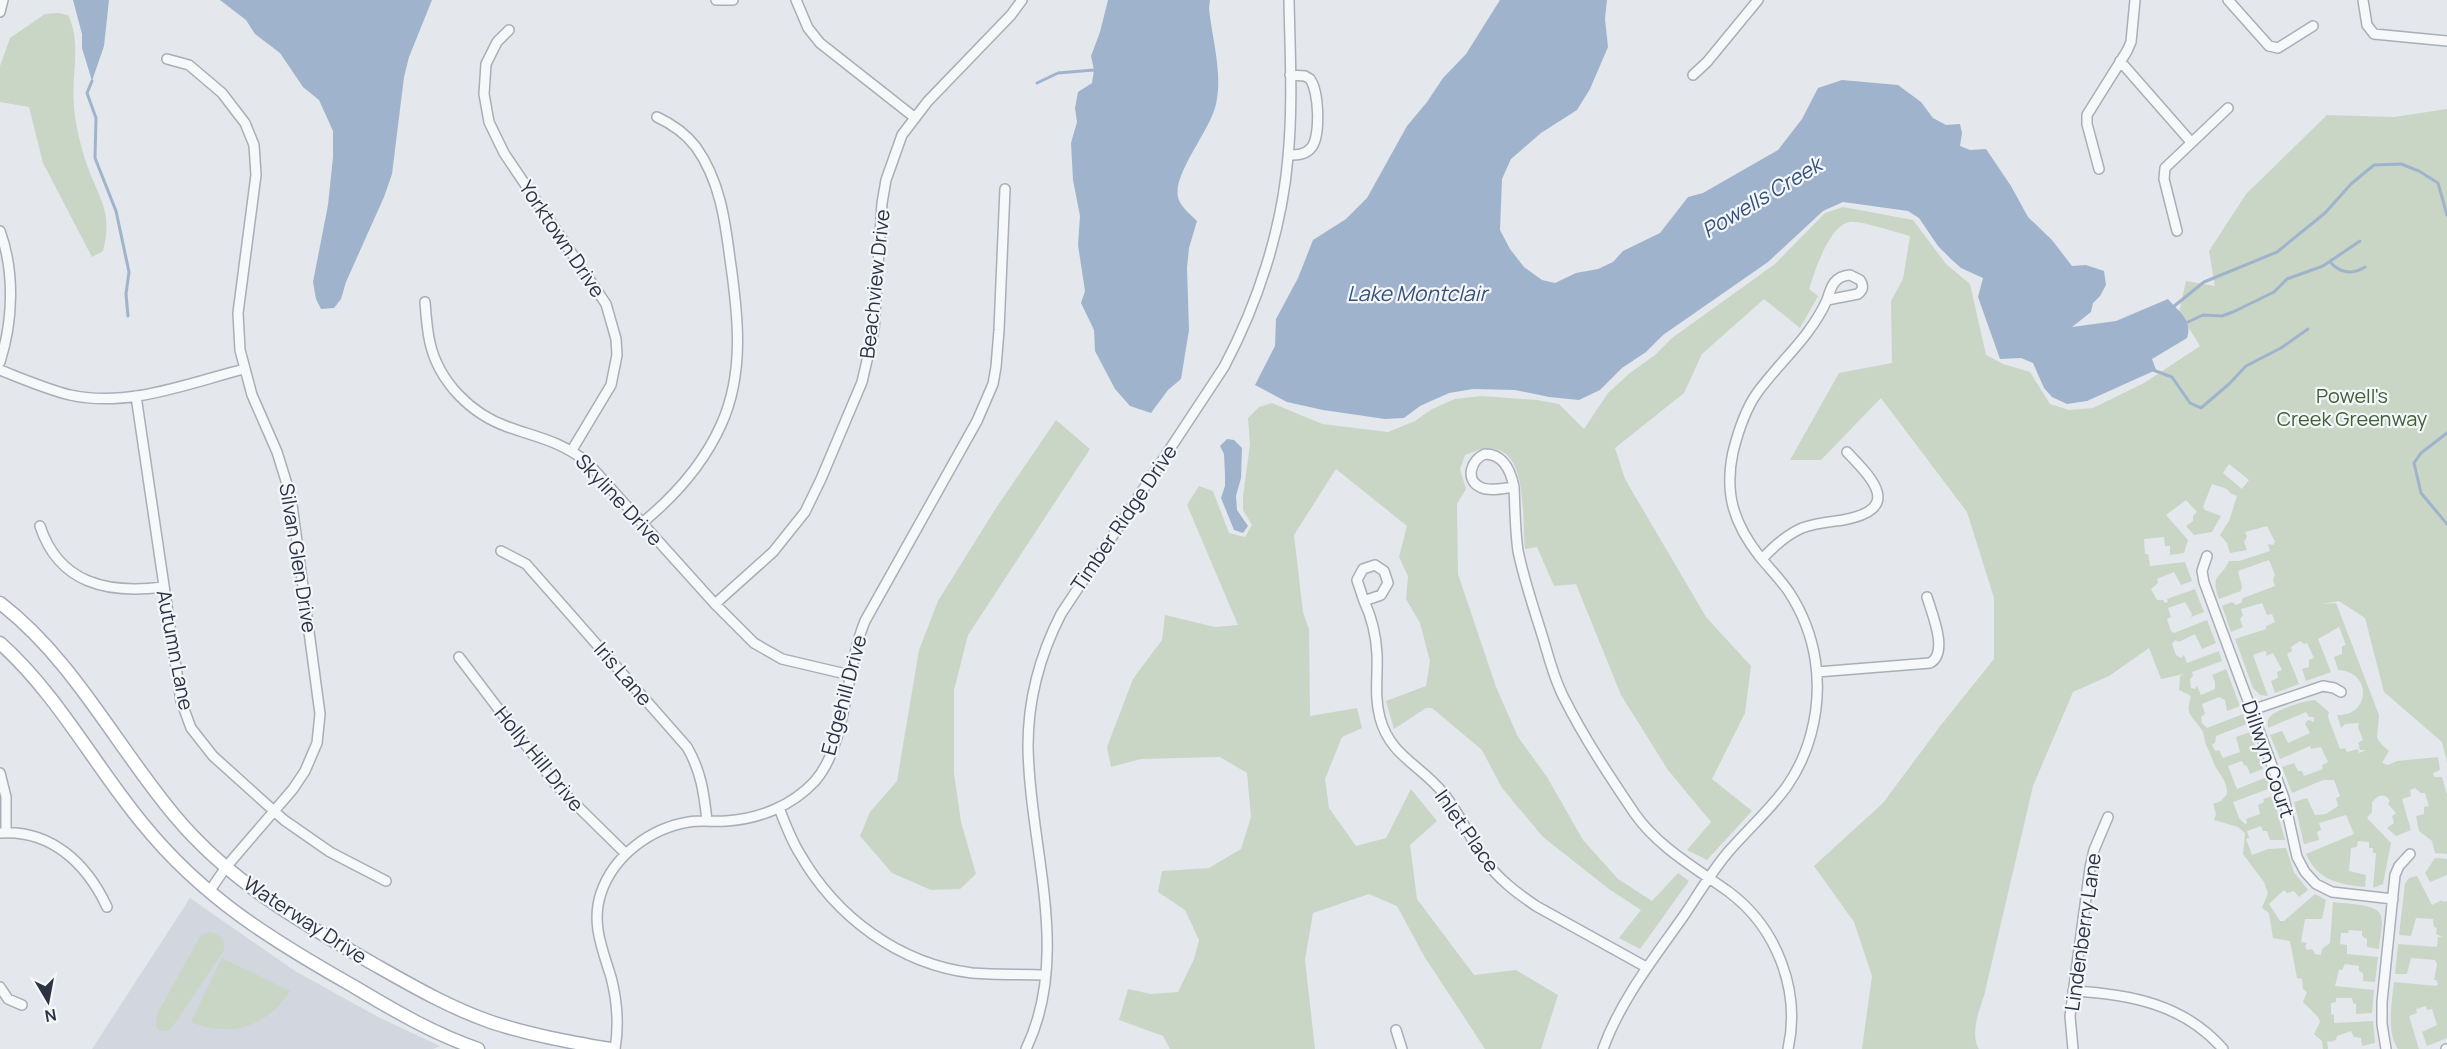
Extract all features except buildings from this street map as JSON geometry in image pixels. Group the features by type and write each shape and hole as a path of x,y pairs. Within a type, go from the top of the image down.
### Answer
{"main road":[{"name":"Waterway Drive","path":"0,603 27,627 68,672 169,809 226,867 278,908 426,993 459,1009 523,1032 610,1049"},
{"name":"Waterway Drive","path":"0,643 51,697 142,823 209,892 285,947 397,1012 478,1049"}],"street":[{"path":"0,12 3,0"},
{"path":"716,0 733,0"},
{"path":"796,0 808,28 820,43 914,117"},
{"name":"Beachview Drive","path":"715,604 773,552 805,512 862,382 874,330 882,203 886,180 902,135 914,117 1011,15 1022,0"},
{"path":"1289,0 1295,0"},
{"name":"Timber Ridge Drive","path":"1026,1049 1038,1016 1046,975 1046,917 1028,747 1032,699 1043,654 1066,605 1208,393 1239,339 1265,268 1281,207 1289,155 1289,0"},
{"path":"1693,75 1707,62 1758,0"},
{"path":"2099,169 2087,124 2087,115 2131,42 2135,0"},
{"path":"2228,0 2273,48 2278,48 2313,26"},
{"path":"2363,0 2367,25 2374,34 2447,41"},
{"name":"Yorktown Drive","path":"509,30 497,42 486,64 483,94 489,122 504,153 606,304 616,339 616,362 611,385 572,450"},
{"name":"Silvan Glen Drive","path":"167,58 189,65 222,93 245,123 254,145 256,175 238,313 244,369 252,395 278,452 291,497 320,714 320,729 313,756 293,789 226,867 209,892"},
{"path":"2120,61 2191,142"},
{"path":"1289,155 1304,153 1313,145 1317,112 1316,97 1310,79 1305,76 1290,75"},
{"path":"2176,231 2163,173 2167,164 2228,108"},
{"path":"642,523 679,490 708,449 722,424 728,405 737,352 736,302 724,212 718,189 689,139 677,128 657,117"},
{"name":"Edgehill Drive","path":"615,1049 617,1012 614,992 600,947 596,921 597,907 607,879 626,854 642,840 659,831 676,825 744,819 779,808 806,790 827,763 835,743 859,635 865,621 977,422 993,384 999,330 1005,189"},
{"path":"0,231 8,262 10,282 8,328 0,362"},
{"path":"1603,1049 1618,1013 1646,967 1708,878 1747,831 1769,810 1793,778 1803,758 1815,716 1817,672 1810,635 1800,611 1776,574 1762,559 1737,523 1732,508 1730,476 1739,431 1756,394 1811,331 1827,300"},
{"name":"Skyline Drive","path":"425,302 429,342 434,357 450,385 463,400 477,411 505,426 550,439 572,450 597,473 715,604 744,634 767,652 795,663 850,675"},
{"path":"0,370 70,394 99,398 136,396 244,369"},
{"name":"Autumn Lane","path":"136,396 181,701 192,728 213,756 274,812 322,847 386,881"},
{"path":"1762,559 1777,543 1803,528 1853,517 1873,509 1877,504 1878,493 1860,465 1847,452"},
{"path":"1514,488 1486,489 1480,487 1472,477 1471,471 1475,460 1485,454 1497,456 1510,471 1514,488 1515,529 1522,569 1563,697 1578,725 1637,816 1679,856 1729,892 1747,909 1766,932 1775,948 1790,996 1791,1029 1788,1049"},
{"path":"40,526 50,549 58,560 79,577 97,585 125,590 163,587"},
{"name":"Iris Lane","path":"501,551 526,564 687,747 700,772 704,786 706,821"},
{"name":"Dillwyn Court","path":"2207,555 2202,572 2204,582 2284,798 2297,857 2305,872 2316,884 2332,892 2393,899"},
{"path":"1817,672 1930,663 1935,660 1940,650 1928,597"},
{"name":"Inlet Place","path":"1364,601 1372,618 1376,636 1376,699 1380,717 1392,745 1442,791 1486,862 1505,882 1536,906 1646,967"},
{"name":"Holly Hill Drive","path":"459,657 556,786 626,854"},
{"path":"2252,710 2323,686 2341,692"},
{"path":"0,773 6,797 3,833 36,837 65,851 89,875 107,907"},
{"path":"779,808 799,852 829,895 853,919 882,941 914,957 950,968 987,974 1046,975"},
{"name":"Lindenberry Lane","path":"2073,1049 2070,1016 2090,868 2094,850 2108,817"},
{"path":"2386,1049 2382,1024 2382,1002 2396,874 2399,866 2410,854"},
{"path":"0,987 8,999 22,1005"},
{"path":"2073,991 2125,996 2171,1009 2205,1031 2223,1049"},
{"path":"1396,1030 1402,1049"}],"shaded area":[{"path":"190,898 295,971 380,1018 440,1046 433,1049 92,1049"}],"green space":[{"path":"45,14 68,15 72,26 75,48 73,94 77,126 85,159 103,204 107,224 103,251 92,257 43,163 29,107 0,102 0,66 10,38"},
{"name":"Powell's Creek Greenway","path":"2447,109 2447,762 2442,742 2384,692 2365,618 2339,601 2322,604 2336,603 2379,715 2377,738 2389,751 2382,763 2388,765 2397,761 2438,757 2440,770 2433,773 2434,777 2442,777 2447,795 2447,854 2435,853 2432,841 2419,831 2416,816 2424,814 2424,807 2429,806 2425,793 2415,788 2410,790 2411,796 2402,799 2411,830 2396,836 2387,828 2394,823 2392,816 2396,813 2388,804 2390,801 2388,798 2381,796 2372,802 2372,812 2367,818 2391,843 2383,884 2373,888 2376,853 2373,853 2373,848 2369,848 2369,842 2358,841 2357,847 2351,848 2349,871 2366,875 2365,887 2330,880 2317,870 2306,854 2354,834 2346,815 2319,823 2321,830 2317,832 2319,840 2304,844 2294,802 2307,798 2315,815 2326,814 2338,806 2336,798 2340,796 2334,780 2323,780 2292,793 2282,767 2294,763 2304,776 2323,769 2322,765 2328,762 2321,747 2311,749 2310,746 2280,759 2270,735 2282,731 2288,743 2310,733 2305,724 2308,720 2314,722 2314,717 2309,717 2306,712 2268,728 2268,721 2272,715 2283,709 2315,700 2329,712 2328,717 2340,749 2345,748 2347,752 2358,749 2359,753 2366,750 2360,750 2358,743 2363,740 2358,727 2359,723 2345,724 2341,728 2337,715 2356,709 2363,694 2362,685 2357,678 2338,670 2334,657 2342,654 2342,646 2346,645 2339,627 2318,639 2331,672 2306,681 2302,669 2309,667 2309,660 2314,658 2307,643 2300,641 2291,647 2292,651 2287,654 2299,684 2275,693 2271,681 2278,678 2277,672 2282,670 2273,653 2266,656 2267,652 2264,651 2253,655 2268,696 2260,695 2253,688 2235,639 2266,629 2266,626 2275,622 2272,614 2267,615 2262,603 2241,609 2243,615 2240,619 2243,627 2231,632 2222,606 2232,602 2236,605 2241,603 2243,598 2275,586 2273,579 2275,575 2269,560 2238,571 2241,591 2219,599 2216,581 2229,561 2239,561 2270,551 2268,544 2273,545 2275,542 2267,526 2245,532 2247,537 2244,542 2247,550 2230,553 2227,543 2220,535 2229,521 2237,496 2227,489 2212,484 2203,507 2221,516 2212,532 2194,535 2186,526 2193,521 2193,516 2197,512 2186,500 2166,515 2188,540 2184,553 2170,555 2170,546 2165,546 2164,537 2144,539 2145,554 2148,554 2150,566 2185,562 2192,581 2181,585 2174,572 2157,579 2158,583 2151,589 2157,600 2163,600 2165,603 2168,602 2167,599 2195,589 2204,612 2191,617 2192,614 2185,602 2168,608 2171,617 2167,619 2171,631 2174,633 2207,620 2216,643 2202,649 2195,634 2179,642 2175,640 2172,644 2176,655 2181,658 2184,655 2187,663 2219,651 2222,661 2192,672 2191,688 2195,689 2197,686 2201,695 2215,689 2212,675 2226,669 2240,706 2227,711 2225,700 2219,697 2202,704 2205,714 2201,717 2202,723 2207,728 2243,714 2247,724 2216,736 2215,743 2212,744 2215,751 2219,750 2223,758 2240,752 2236,737 2250,732 2263,769 2250,774 2242,761 2228,766 2237,789 2267,777 2271,788 2233,802 2239,818 2245,824 2246,819 2260,814 2258,805 2264,802 2263,799 2273,796 2285,840 2270,840 2267,831 2263,831 2261,826 2247,831 2249,838 2246,839 2252,855 2268,849 2286,848 2294,872 2308,890 2299,897 2294,891 2287,893 2284,890 2269,904 2280,921 2284,921 2315,894 2326,900 2322,919 2305,919 2301,942 2307,943 2305,947 2307,950 2312,949 2315,954 2321,955 2322,949 2330,943 2333,902 2367,906 2379,912 2381,916 2379,949 2367,947 2367,939 2362,936 2362,931 2349,930 2348,933 2341,933 2340,944 2347,945 2347,954 2378,957 2375,982 2363,981 2363,973 2359,971 2359,966 2345,964 2342,970 2339,970 2335,986 2374,990 2372,1013 2356,1014 2356,1004 2353,1003 2352,998 2336,998 2336,1002 2331,1003 2334,1023 2373,1021 2375,1043 2362,1046 2361,1038 2354,1037 2351,1031 2337,1036 2336,1040 2327,1041 2328,1049 2323,1049 2322,1041 2314,1034 2320,1022 2303,1002 2307,992 2303,989 2302,979 2297,978 2290,941 2273,938 2269,913 2262,908 2268,893 2264,882 2243,854 2245,833 2238,827 2214,820 2216,814 2213,804 2221,801 2227,794 2227,789 2214,764 2202,731 2190,714 2191,696 2179,690 2180,676 2184,674 2161,679 2149,648 2109,676 2073,692 2033,786 1976,1022 1975,1037 1979,1049 1862,1049 1872,976 1854,922 1814,866 1883,803 1994,659 1994,598 1967,512 1881,398 1821,460 1790,460 1839,373 1892,363 1891,301 1903,279 1910,236 1855,222 1842,225 1823,251 1809,289 1818,296 1800,328 1764,299 1702,354 1684,393 1615,448 1625,479 1706,617 1751,666 1745,713 1712,779 1752,811 1707,860 1687,850 1711,822 1668,770 1621,695 1576,584 1554,586 1537,547 1525,549 1522,494 1512,461 1502,451 1486,449 1465,455 1460,469 1466,489 1457,504 1458,574 1496,687 1518,737 1547,777 1583,840 1618,879 1652,901 1678,873 1689,881 1640,949 1619,938 1641,910 1609,889 1543,837 1502,788 1482,750 1432,708 1426,708 1394,729 1386,701 1426,686 1430,661 1420,623 1406,599 1408,576 1399,557 1407,526 1336,469 1294,535 1303,612 1309,629 1310,716 1357,708 1362,728 1342,737 1325,779 1329,808 1356,846 1386,838 1411,789 1437,821 1410,845 1417,899 1474,975 1516,970 1558,995 1541,1049 1485,1049 1424,956 1397,906 1369,894 1313,913 1305,960 1315,1049 1170,1049 1163,1036 1119,1020 1128,989 1151,994 1178,992 1194,959 1199,940 1185,910 1158,892 1162,871 1209,868 1241,849 1251,817 1247,773 1220,757 1141,759 1111,767 1107,747 1133,679 1162,640 1165,615 1215,627 1238,625 1187,505 1199,486 1213,491 1229,533 1245,537 1252,525 1243,510 1250,445 1248,418 1259,407 1272,403 1322,424 1388,432 1415,421 1432,409 1455,399 1481,396 1559,404 1584,429 1608,393 1630,373 1655,355 1672,338 1775,264 1825,213 1843,207 1913,220 1946,264 1970,284 1986,355 2003,364 2030,372 2050,404 2069,410 2093,408 2144,383 2200,346 2179,312 2186,281 2215,286 2209,251 2246,194 2327,115 2394,117","holes":["2229,464 2249,480 2242,489 2223,473"]},
{"path":"1056,420 1090,449 968,635 954,690 954,773 961,822 976,874 960,889 931,890 892,873 860,836 870,812 897,781 919,650 938,601 996,508"},
{"path":"2435,858 2447,859 2447,875 2430,882 2425,873"},
{"path":"2417,876 2432,905 2442,900 2447,901 2447,1038 2427,1046 2422,1032 2437,1025 2432,1009 2427,1010 2426,1006 2416,1009 2417,1013 2409,1016 2419,1049 2398,1049 2394,1042 2391,1025 2394,982 2436,986 2438,984 2434,980 2437,964 2435,960 2411,958 2407,974 2395,974 2398,944 2437,947 2438,937 2442,937 2436,934 2437,928 2434,927 2433,919 2416,918 2411,936 2399,935 2405,884 2409,878"},
{"path":"210,932 221,938 224,950 176,1022 168,1031 159,1031 156,1026 157,1014 201,935"},
{"path":"222,958 290,991 270,1013 247,1026 220,1029 191,1022"}],"water":[{"path":"73,0 109,0 104,46 92,81 82,48 82,34"},
{"path":"220,0 432,0 409,57 404,77 392,174 341,299 334,308 321,309 316,299 313,282 328,205 333,131 319,100 303,87 280,53 255,34 246,20"},
{"path":"1108,0 1210,0 1209,8 1218,68 1218,92 1213,115 1185,167 1178,191 1180,203 1197,221 1189,248 1187,268 1189,330 1181,379 1168,390 1151,413 1130,406 1115,389 1095,351 1094,330 1081,303 1085,291 1078,245 1080,216 1073,180 1071,143 1077,122 1075,108 1078,92 1092,83 1094,70 1091,56"},
{"name":"Lake Montclair","path":"1500,0 1607,0 1605,19 1608,47 1590,89 1577,110 1541,133 1511,159 1502,179 1500,230 1510,249 1524,267 1542,280 1555,283 1576,273 1598,269 1613,262 1623,251 1660,233 1688,197 1703,193 1778,150 1802,119 1818,88 1842,80 1898,85 1921,102 1933,118 1946,125 1960,124 1962,133 1960,146 1970,150 1986,149 2011,186 2028,217 2052,240 2072,266 2086,265 2104,271 2106,285 2093,303 2091,312 2072,327 2116,321 2168,299 2187,321 2187,338 2152,359 2156,370 2087,401 2067,404 2052,397 2044,388 2033,363 2021,358 2000,359 1978,297 1983,278 1961,268 1952,260 1938,246 1919,218 1908,211 1843,202 1823,211 1768,262 1663,335 1646,352 1622,368 1600,390 1579,400 1515,390 1473,389 1449,393 1420,406 1404,418 1385,419 1287,402 1255,385 1275,346 1276,319 1298,278 1313,240 1346,219 1367,198 1407,126 1443,78 1466,54"},
{"path":"1227,439 1234,440 1242,448 1241,478 1236,496 1237,510 1248,526 1243,533 1234,530 1221,498 1225,486 1225,475 1224,454 1220,446"}],"waterway":[{"path":"1037,83 1058,73 1094,70"},
{"path":"92,81 87,93 96,118 95,158 116,211 129,272 126,294 128,316"},
{"name":"Powells Creek","path":"2173,307 2204,282 2277,252 2325,213 2351,184 2374,165 2401,164 2419,171 2438,183 2447,215"},
{"path":"2188,322 2203,315 2222,316 2233,312 2274,292 2287,279 2323,266 2360,241"},
{"path":"2330,262 2346,272 2365,267"},
{"path":"2153,370 2172,377 2190,403 2201,408 2246,366 2281,348 2308,329"},
{"name":"Powells Creek","path":"2447,433 2421,453 2414,463 2421,493 2447,524"}]}
